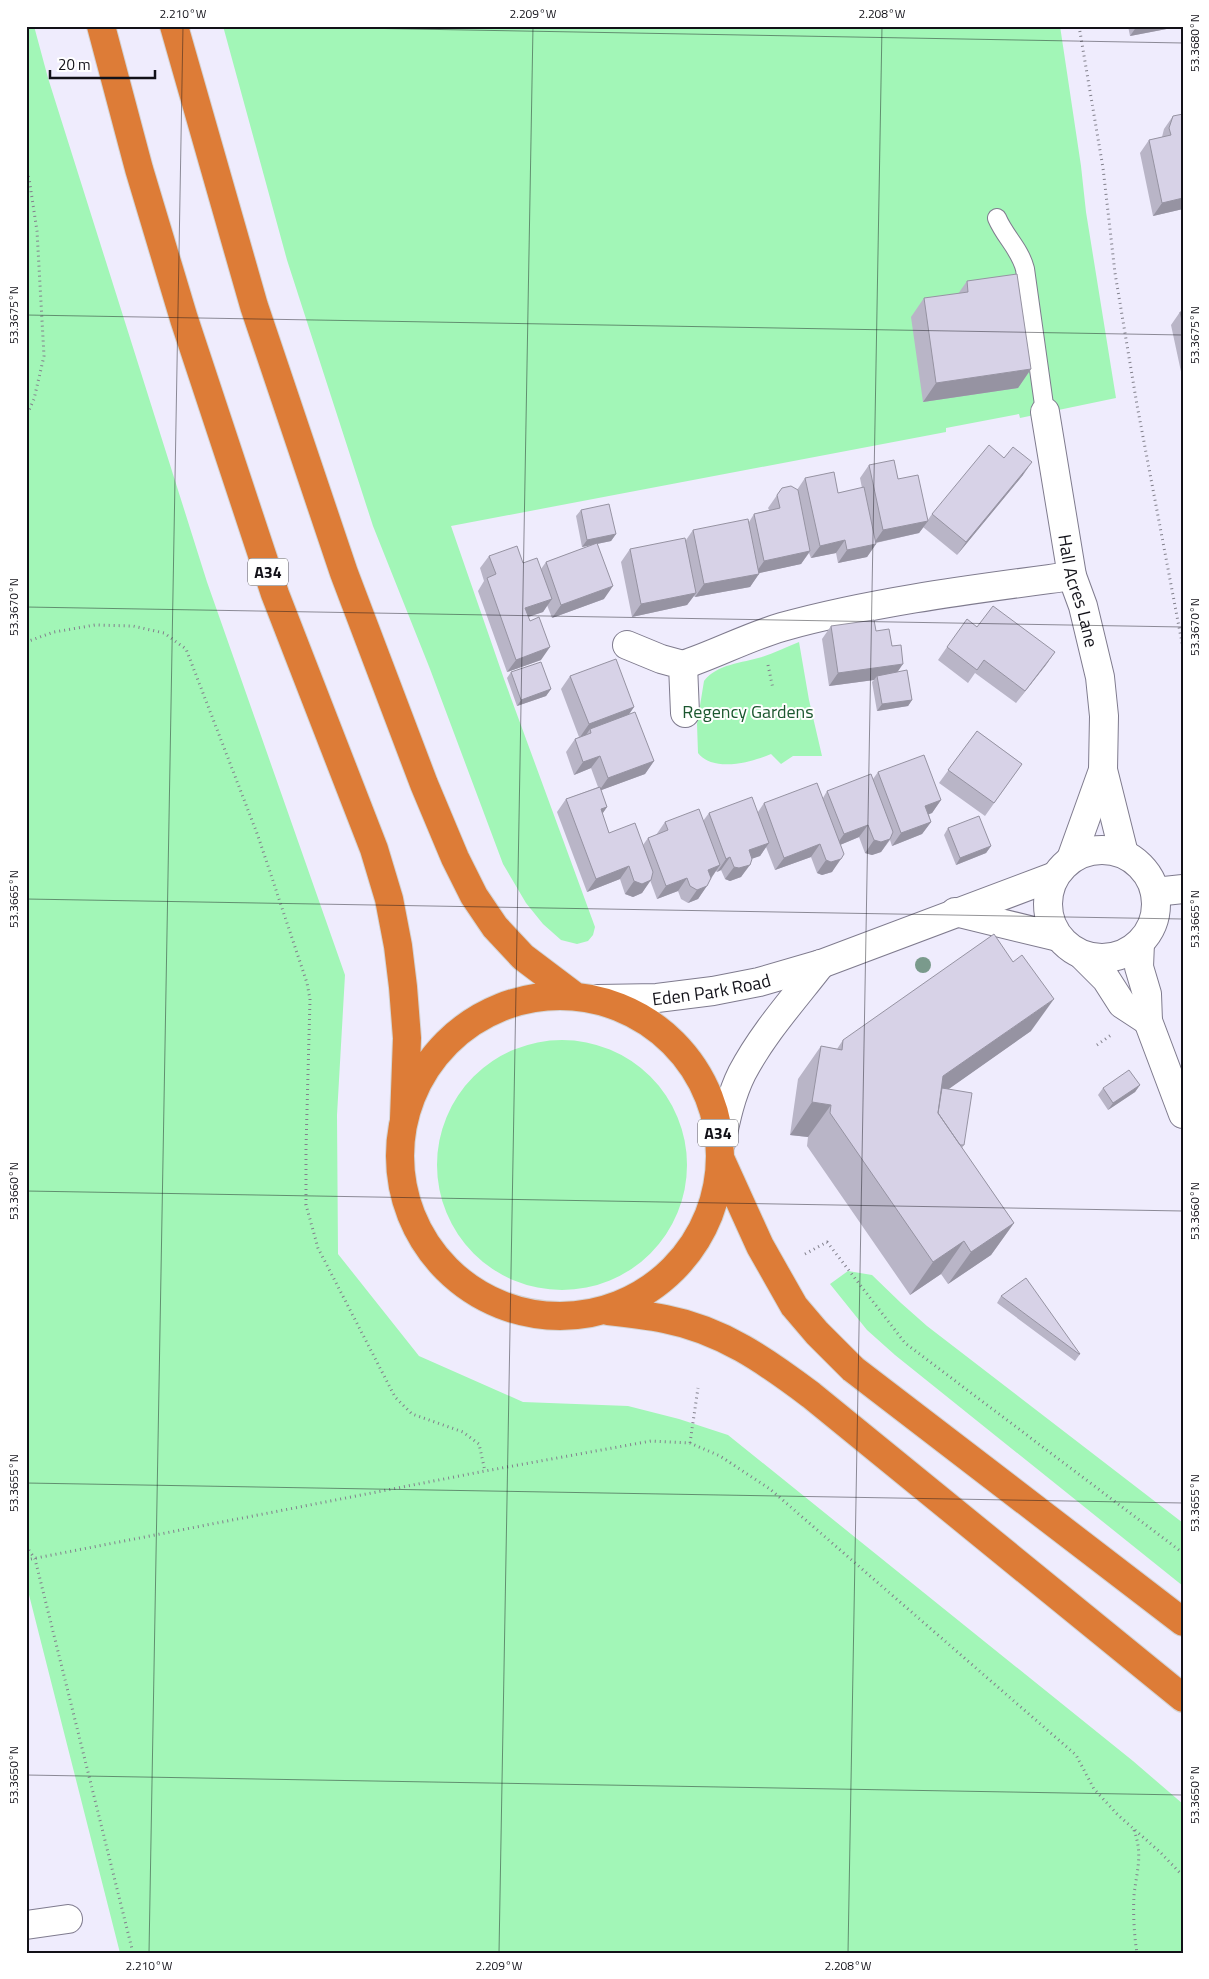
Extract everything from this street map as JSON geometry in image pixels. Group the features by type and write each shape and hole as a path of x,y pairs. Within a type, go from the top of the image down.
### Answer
{"highway":[{"name":"A34","path":"102,26 139,169 184,319 275,594 374,849 389,899 398,946 406,1038 404,1119 399,1146 401,1180 412,1218 430,1251 452,1276 480,1295 514,1310 546,1316 574,1316 606,1310 638,1298 658,1284 678,1266 694,1245 710,1216 719,1179 721,1152"},
{"name":"A34","path":"174,26 254,306 344,572 424,784 455,858 474,896 496,928 523,957 587,998 638,1016 662,1032 682,1052 700,1076 710,1098 721,1152 741,1208 794,1306 817,1333 853,1369 1183,1622"},
{"name":"A34","path":"404,1119 418,1081 435,1056 461,1030 505,1005 526,999 549,996 587,998"},
{"name":"A34","path":"606,1310 666,1319 706,1331 738,1345 766,1361 811,1395 1183,1698"}],"street":[{"name":"Hall Acres Lane","path":"1045,412 1072,576 1083,606 1100,677 1104,716 1103,770 1124,854"},
{"path":"627,645 682,665 753,636 807,621 937,596 1072,576"},
{"path":"682,665 685,713"},
{"name":"Hall Acres Lane","path":"1063,868 1103,770"},
{"path":"1082,955 1113,958 1127,952 1140,943 1153,924 1156,909 1155,892 1149,876 1138,863 1124,854 1111,850 1083,853 1063,868 1049,890 1047,906 1050,922 1058,937 1082,955 1106,979 1122,1004 1148,1021"},
{"name":"Eden Park Road","path":"587,998 657,998 713,992 760,982 821,964 1063,868"},
{"path":"1155,892 1183,890"},
{"path":"955,912 1058,937"},
{"path":"1140,943 1139,967 1147,994 1148,1021 1183,1114"},
{"name":"Eden Park Road","path":"721,1152 727,1112 742,1073 772,1027 821,964"},
{"path":"26,1925 68,1919"}],"lane":[{"path":"997,218 1002,229 1016,246 1025,269 1045,412"}],"path":[{"path":"1079,26 1103,168 1115,273 1137,405 1183,648"},
{"path":"26,172 29,178 37,231 44,356 34,399 26,417"},
{"path":"26,642 54,632 95,625 134,626 164,633 186,649 258,836 307,983 310,999 306,1205 318,1248 395,1397 412,1414 463,1432 479,1444 485,1471"},
{"path":"805,1254 827,1242 905,1343 1183,1553"},
{"path":"690,1443 698,1388"},
{"path":"26,1560 485,1471 651,1442 690,1443 720,1456 770,1489 1076,1755 1094,1789 1183,1876"},
{"path":"26,1546 35,1559 133,1953"},
{"path":"1133,1828 1139,1845 1139,1864 1134,1896 1137,1953"}],"green space":[{"path":"26,26 34,26 48,78 207,582 345,975 337,1115 338,1254 419,1356 523,1402 628,1406 679,1419 728,1435 1133,1761 1183,1804 1183,1953 120,1953 26,1583"},
{"path":"223,26 1060,26 1086,212 1116,398 1020,418 1019,414 946,428 946,432 451,526 504,679 595,927 593,935 588,941 577,944 561,940 543,924 526,903 503,864 430,669 373,526 287,260"},
{"name":"Regency Gardens","path":"799,642 809,700 822,756 793,756 781,764 771,754 733,764 713,763 705,759 698,753 697,724 704,681 709,675 723,668 762,657"},
{"path":"562,1040 586,1043 610,1050 631,1061 650,1077 666,1096 677,1117 684,1141 687,1165 684,1189 677,1213 666,1234 650,1253 631,1269 610,1280 586,1287 562,1290 538,1287 514,1280 493,1269 474,1253 458,1234 447,1213 440,1189 437,1165 440,1141 447,1117 458,1096 474,1077 493,1061 514,1050 538,1043"},
{"path":"848,1271 872,1275 927,1326 1183,1523 1183,1586 895,1355 867,1330 830,1284"}],"building":[{"path":"1183,114 1183,198 1162,203 1149,140 1171,135 1169,128 1173,116"},
{"path":"1017,274 1031,369 936,383 924,298 968,292 967,281"},
{"path":"1180,312 1183,312 1183,324"},
{"path":"989,445 1004,458 1013,447 1032,462 966,542 932,514"},
{"path":"894,460 898,479 918,475 928,521 883,530 869,465"},
{"path":"834,472 838,493 864,487 876,544 847,550 845,540 820,546 805,478"},
{"path":"791,486 798,490 810,551 764,561 754,514 780,508 777,495 782,488"},
{"path":"609,504 616,534 587,540 581,510"},
{"path":"748,519 759,574 704,584 693,530"},
{"path":"685,538 696,593 641,604 630,549"},
{"path":"597,543 613,586 561,605 546,562"},
{"path":"517,546 523,563 537,558 552,599 525,608 530,621 539,617 550,647 516,660 487,578 496,574 489,556"},
{"path":"993,606 1055,652 1025,691 984,660 977,670 947,647 967,619 977,627"},
{"path":"874,620 876,631 889,629 892,646 901,645 903,664 838,673 831,626"},
{"path":"616,659 634,707 589,724 570,676"},
{"path":"541,662 551,689 521,700 511,672"},
{"path":"907,670 912,700 882,704 877,676"},
{"path":"635,712 654,761 608,778 600,756 583,762 575,739 591,733 590,729"},
{"path":"977,731 1022,764 994,803 948,770"},
{"path":"924,755 941,800 925,806 931,822 901,833 878,772"},
{"path":"871,774 893,832 890,839 881,842 874,840 868,825 844,834 827,791"},
{"path":"817,783 844,854 841,859 831,862 826,860 820,844 784,858 764,803"},
{"path":"600,787 607,807 601,809 609,833 635,823 653,872 651,880 642,884 634,881 629,866 596,879 566,799"},
{"path":"752,797 769,843 749,850 752,859 750,865 739,868 734,867 730,857 726,859 709,813"},
{"path":"699,809 720,865 708,870 711,878 707,886 697,890 690,886 687,878 666,886 648,838 668,830 665,822"},
{"path":"979,816 991,846 960,858 948,828"},
{"path":"994,934 1013,962 1022,955 1054,999 943,1076 938,1113 1014,1223 971,1252 964,1241 933,1262 830,1113 831,1105 812,1102 821,1046 842,1050 843,1040"},
{"path":"1129,1070 1140,1085 1113,1103 1103,1088"},
{"path":"942,1088 972,1093 964,1145 960,1145 938,1113"},
{"path":"1026,1278 1080,1354 1001,1296"}]}
